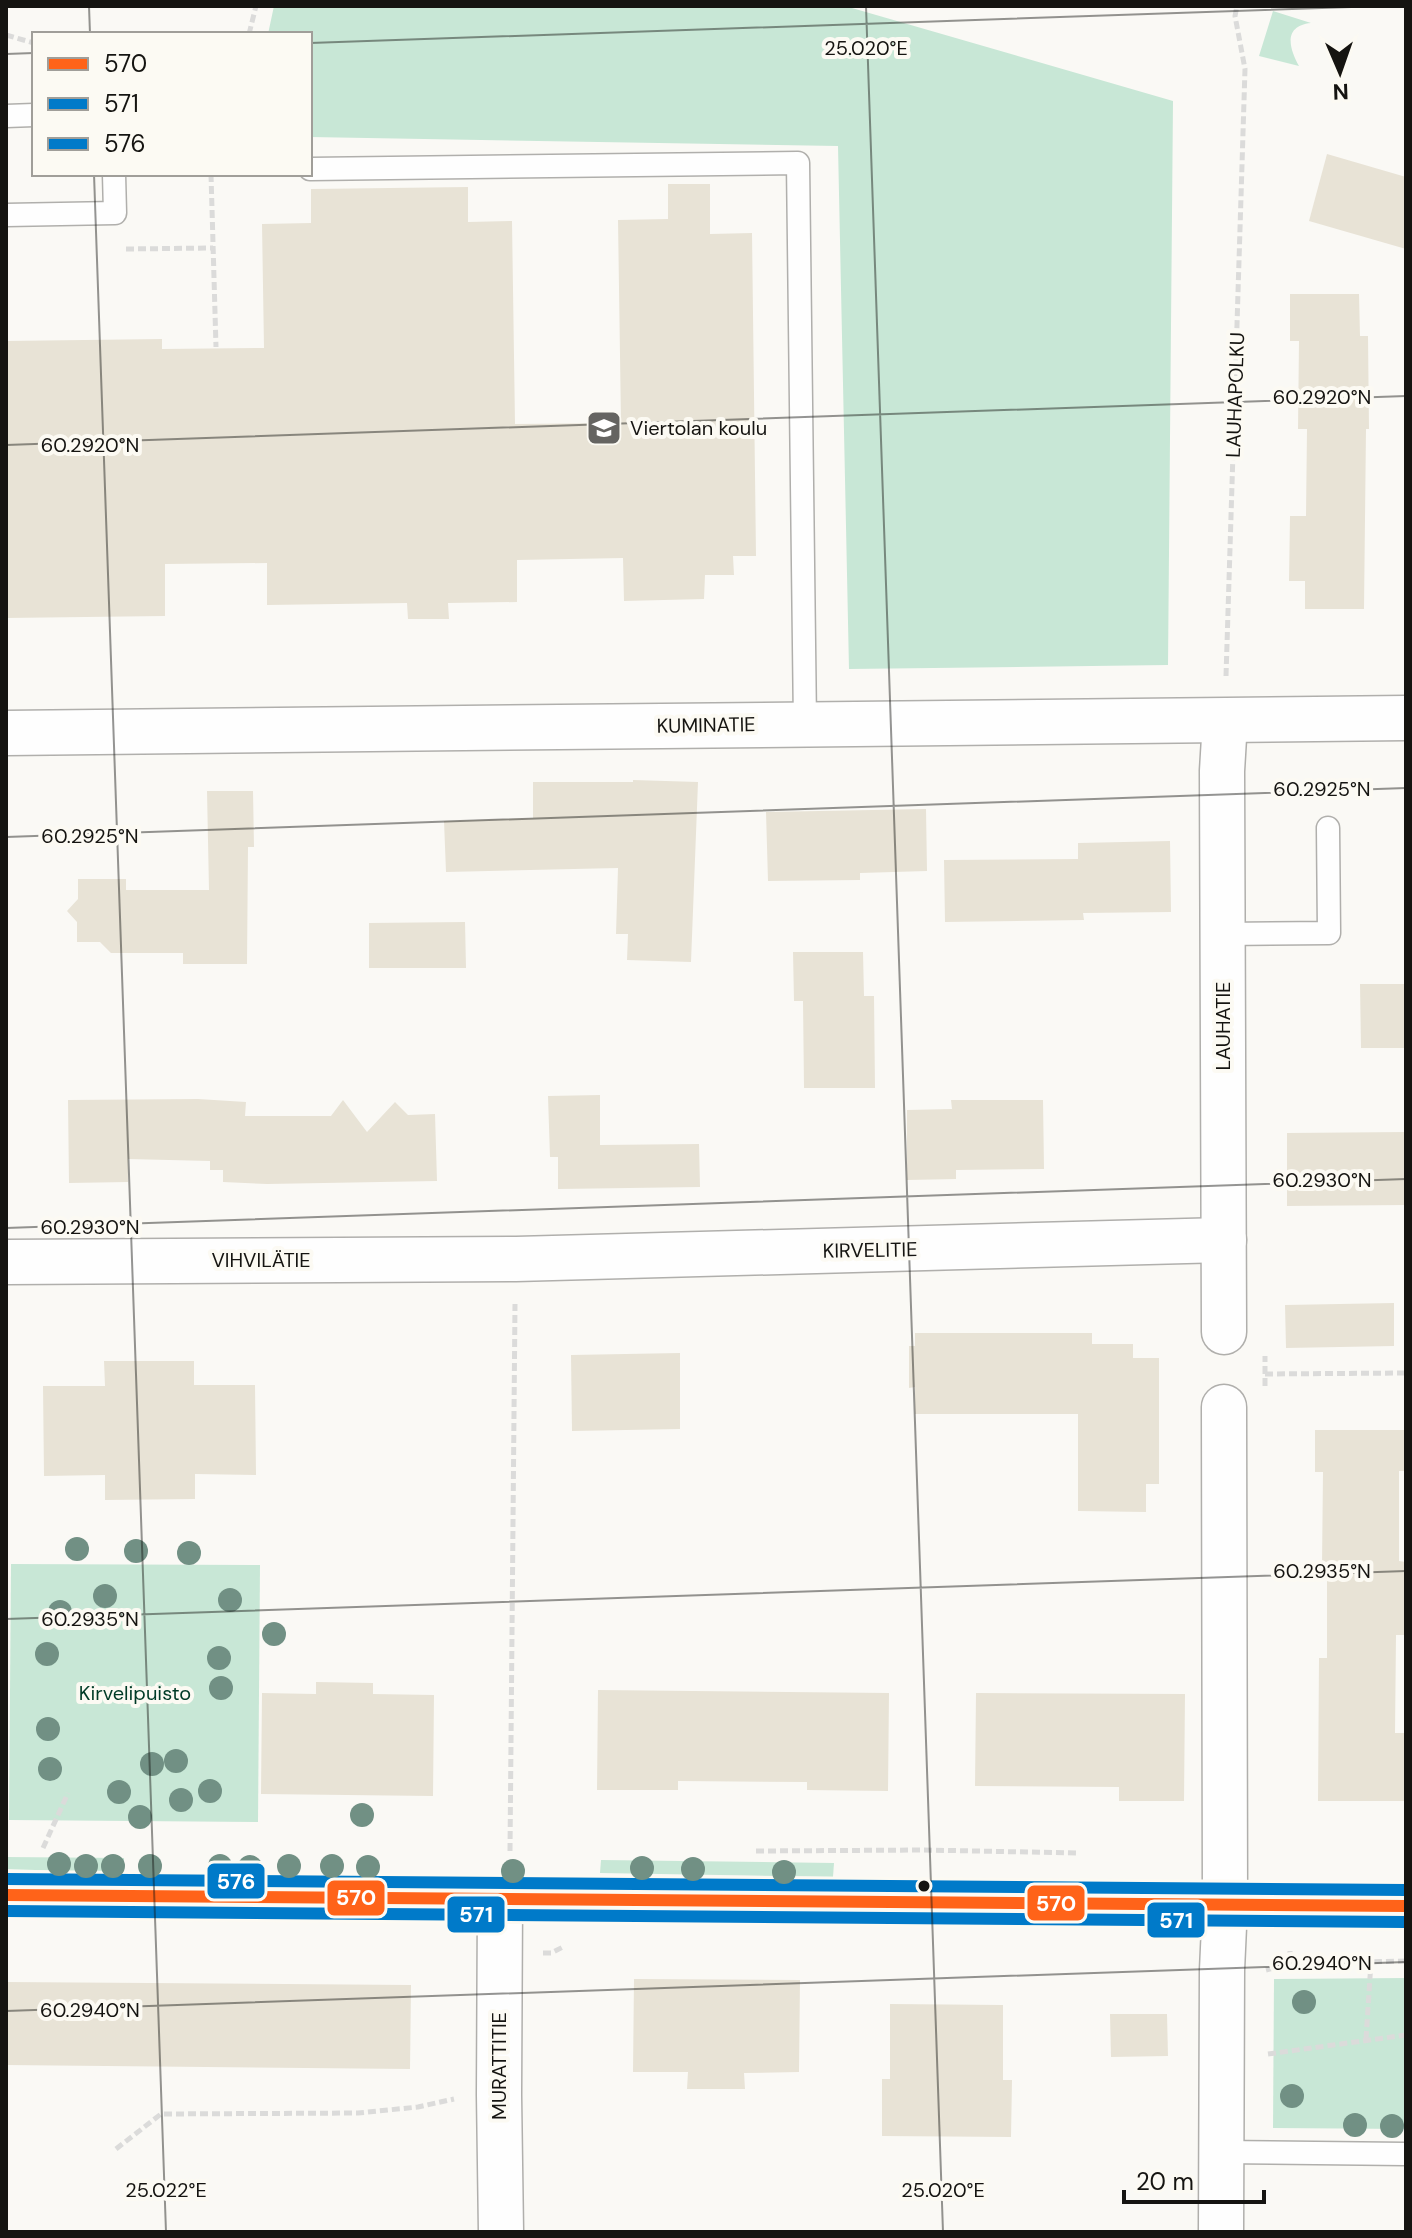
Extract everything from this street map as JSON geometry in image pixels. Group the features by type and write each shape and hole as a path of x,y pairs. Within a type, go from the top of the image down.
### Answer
{"street":[{"name":"KUMINATIE","path":"6,733 1406,718"},
{"name":"LAUHATIE","path":"1224,1332 1222,771 1225,721"},
{"name":"KIRVELITIE","path":"516,1259 1224,1240"},
{"name":"VIHVILÄTIE","path":"6,1262 516,1259"},
{"path":"1221,2232 1225,1905 1224,1407"},
{"path":"6,1895 1406,1906"},
{"name":"MURATTITIE","path":"500,1900 501,2232"}],"lane":[{"path":"6,116 32,115"},
{"path":"312,169 798,163 805,724"},
{"path":"6,215 115,213 114,176"},
{"path":"1223,934 1329,933 1328,828"},
{"path":"1221,2152 1406,2154"}],"path":[{"path":"250,32 256,6"},
{"name":"LAUHAPOLKU","path":"1225,721 1245,69 1235,16 1237,6"},
{"path":"6,35 32,42"},
{"path":"211,176 216,347"},
{"path":"510,1851 516,1259"},
{"path":"1265,1374 1406,1373"},
{"path":"43,1848 68,1793"},
{"path":"1290,1964 1406,1961"},
{"path":"1366,2039 1371,1962"},
{"path":"1259,2055 1406,2035"},
{"path":"116,2149 161,2114 358,2113 418,2107 473,2095 499,2095"}],"green space":[{"path":"274,6 845,6 1173,101 1168,665 849,669 838,146 312,137 312,32 268,32"},
{"path":"1273,11 1311,23 1296,28 1292,33 1291,45 1299,66 1259,56"},
{"name":"Kirvelipuisto","path":"11,1564 260,1565 258,1822 9,1820"},
{"path":"6,1857 124,1858 124,1873 6,1869"},
{"path":"601,1860 834,1863 833,1877 600,1873"},
{"path":"1406,1978 1406,2129 1273,2128 1274,1979"}],"building":[{"path":"1327,154 1406,177 1406,249 1309,221"},
{"path":"668,184 710,184 710,234 752,233 756,556 733,556 734,575 705,575 704,599 624,601 623,558 517,560 517,602 448,603 449,619 408,619 407,603 267,605 267,563 165,564 165,616 6,618 6,341 162,339 162,349 264,348 262,224 311,223 311,189 468,187 468,222 512,221 515,424 621,423 618,220 668,219"},
{"path":"1290,294 1359,294 1360,336 1368,336 1364,609 1305,609 1305,581 1289,581 1290,516 1306,516 1307,429 1298,429 1299,341 1290,341"},
{"path":"533,782 698,782 691,962 627,960 628,934 616,934 618,868 446,872 444,821 533,818"},
{"path":"207,791 253,791 254,847 248,847 247,964 183,964 183,953 111,953 100,942 77,942 77,922 67,911 78,899 78,879 126,879 126,890 209,890"},
{"path":"926,809 927,871 860,873 860,880 768,881 766,812"},
{"path":"1170,841 1171,912 1083,913 1084,920 945,922 944,860 1078,859 1078,843"},
{"path":"465,922 466,968 369,968 369,923"},
{"path":"793,952 863,952 864,996 874,996 875,1088 804,1088 803,1001 794,1001"},
{"path":"1360,984 1406,984 1406,1048 1361,1048"},
{"path":"600,1095 600,1145 699,1144 700,1187 558,1189 558,1157 550,1157 548,1096"},
{"path":"198,1099 246,1102 245,1116 331,1116 343,1100 367,1132 395,1102 408,1115 435,1114 437,1181 223,1182 223,1170 210,1170 210,1161 128,1159 128,1182 69,1183 68,1100"},
{"path":"951,1100 1043,1100 1044,1169 956,1170 956,1179 907,1180 907,1110 952,1109"},
{"path":"1406,1132 1406,1205 1287,1206 1287,1133"},
{"path":"1394,1303 1394,1346 1286,1348 1285,1305"},
{"path":"915,1333 1092,1333 1092,1344 1133,1344 1133,1358 1159,1358 1159,1484 1146,1484 1146,1512 1078,1511 1078,1414 915,1414 915,1387 909,1388 909,1346 915,1346"},
{"path":"680,1353 680,1429 572,1431 571,1355"},
{"path":"104,1361 194,1361 194,1385 255,1385 256,1475 195,1474 195,1499 105,1500 105,1475 44,1476 43,1386 105,1386"},
{"path":"1315,1430 1406,1430 1406,1471 1399,1471 1399,1561 1406,1562 1406,1635 1396,1635 1395,1733 1406,1733 1406,1801 1318,1801 1319,1658 1327,1658 1327,1566 1322,1566 1323,1472 1315,1472"},
{"path":"316,1682 373,1683 373,1694 434,1695 433,1796 261,1794 262,1693 316,1694"},
{"path":"598,1690 889,1693 888,1791 807,1790 807,1782 678,1781 678,1790 597,1790"},
{"path":"976,1693 1185,1694 1184,1801 1119,1801 1119,1787 975,1786"},
{"path":"634,1979 800,1980 799,2072 744,2073 745,2089 687,2089 688,2072 633,2072"},
{"path":"6,1982 411,1985 410,2069 6,2065"},
{"path":"890,2004 1003,2005 1003,2080 1012,2080 1011,2137 882,2136 882,2079 890,2079"},
{"path":"1110,2014 1167,2014 1168,2056 1111,2057"}],"transit line":[{"name":"576","path":"6,1879 1406,1890"},
{"name":"570","path":"6,1895 1406,1906"},
{"name":"571","path":"6,1911 1406,1922"}],"place":[{"name":"Viertolan koulu","path":"604,428"}]}
